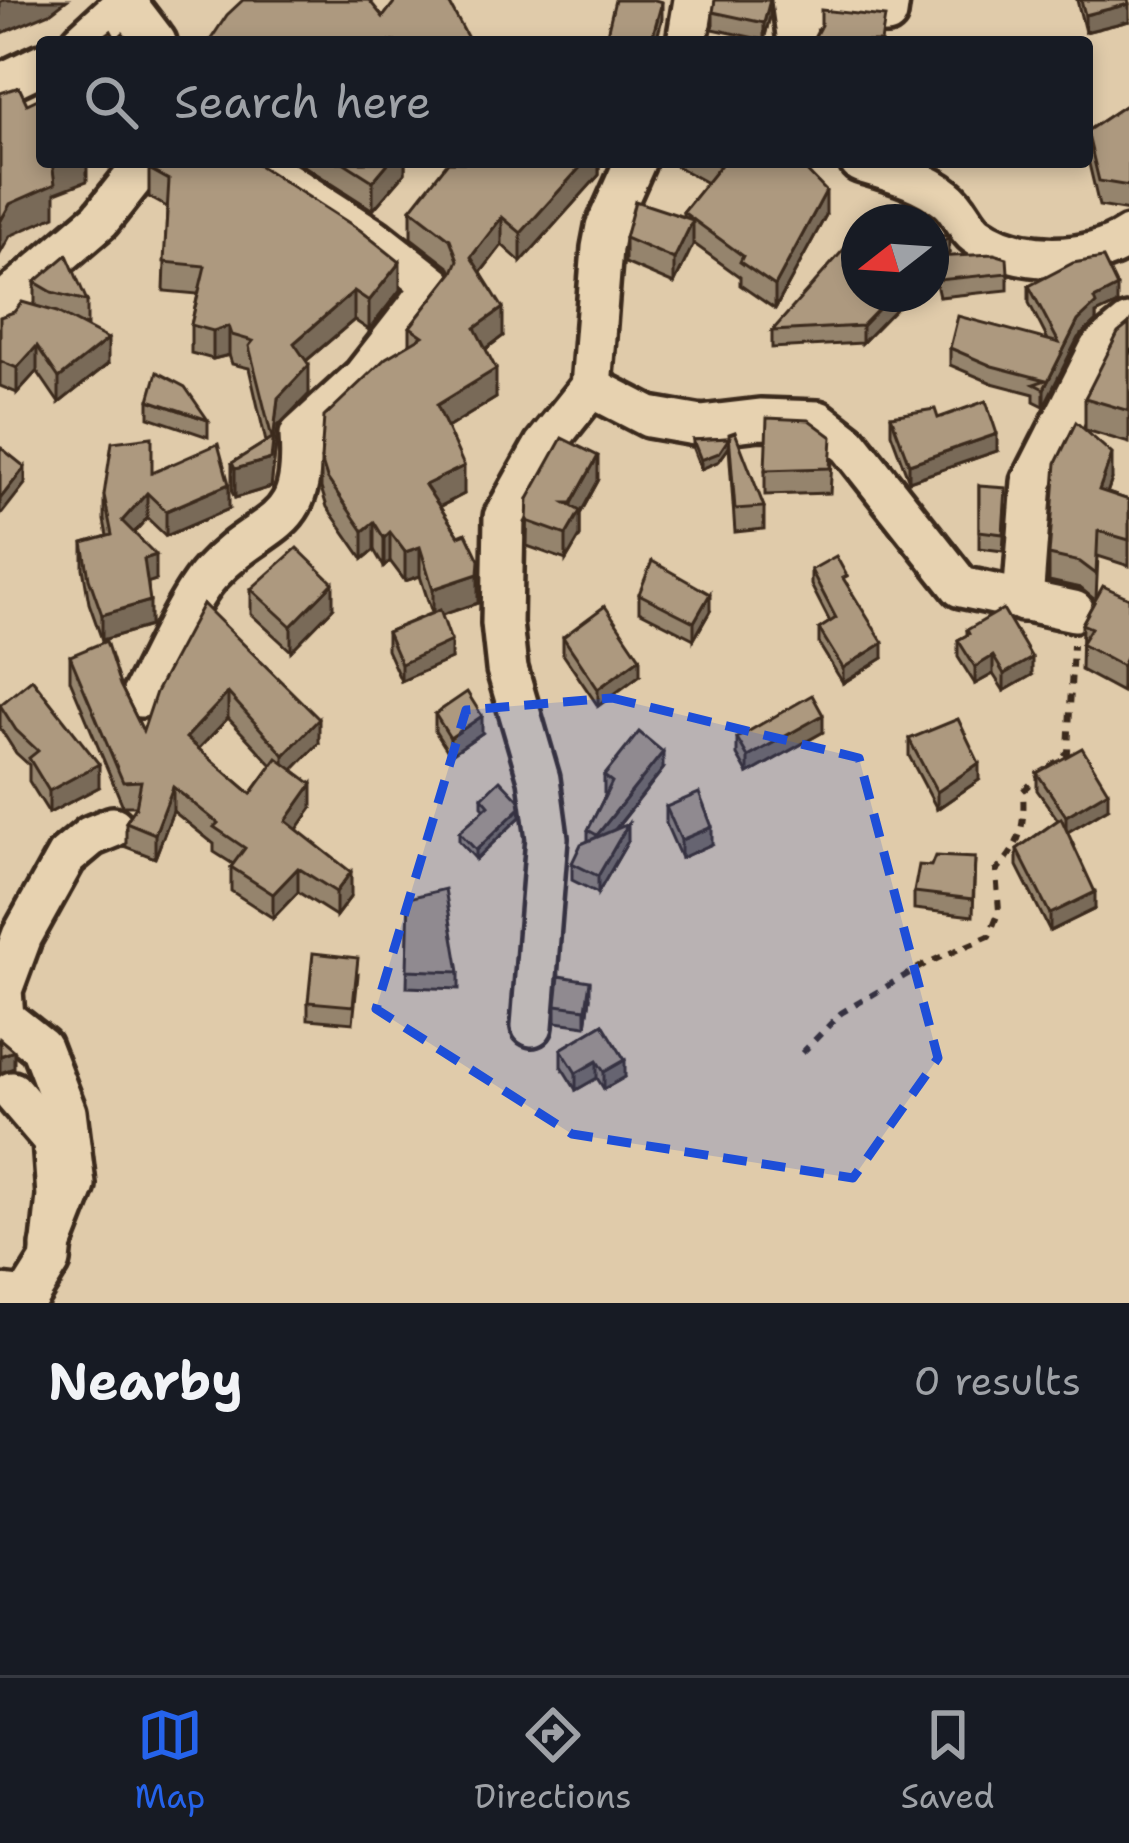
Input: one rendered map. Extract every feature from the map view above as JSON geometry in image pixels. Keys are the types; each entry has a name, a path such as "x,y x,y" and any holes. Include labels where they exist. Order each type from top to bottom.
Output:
{"street":[{"path":"689,36 694,0"},
{"path":"797,36 792,0 838,15 886,14 890,0"},
{"path":"89,36 128,2 152,36"},
{"path":"0,84 36,67"},
{"path":"0,318 10,297 100,220 141,168"},
{"path":"141,697 208,575 293,505 303,475 300,435 363,377 434,286 374,239 263,168"},
{"path":"532,1026 548,838 539,779 507,669 502,623 505,517 544,446 591,387 602,248 606,227 632,168"},
{"path":"880,168 907,176 949,200 975,235 1024,256 1087,253 1129,237"},
{"path":"1087,253 1112,260 1129,272"},
{"path":"1023,601 1032,482 1100,350 1129,325"},
{"path":"591,387 649,417 701,426 760,419 818,421 850,445 962,587 1074,611"},
{"path":"51,1246 75,1186 65,1112 41,1048 4,1018 2,990 22,936 66,857 91,836 113,827"},
{"path":"0,1295 27,1298 50,1261 57,1196 53,1140 12,1092"}],"path":[{"path":"802,1053 841,1013 926,964 989,936 999,911 996,871 1015,850 1025,826 1023,790 1068,752 1074,611"}],"highlighted area":[{"path":"612,698 859,758 938,1058 853,1178 572,1134 376,1009 466,710"}],"building":[{"path":"243,0 369,0 383,17 396,0 445,0 467,36 213,36"},
{"path":"615,0 662,2 653,36 606,36"},
{"path":"715,0 770,0 764,23 713,12"},
{"path":"1081,0 1128,0 1129,4 1085,15"},
{"path":"821,10 885,17 882,36 815,36"},
{"path":"19,87 27,104 36,100 36,168 53,168 55,184 10,204 0,222 0,93"},
{"path":"1129,103 1129,186 1099,181 1093,127"},
{"path":"263,168 360,230 400,262 369,301 354,291 294,343 309,365 278,398 271,459 235,469 232,463 272,438 249,346 253,341 232,335 229,326 213,331 191,325 205,266 164,262 169,180 149,169"},
{"path":"352,168 384,168 373,181"},
{"path":"443,168 580,168 521,233 502,217 471,257 503,308 475,328 496,369 437,405 464,466 425,485 459,536 466,533 479,560 478,574 433,589 420,547 405,552 390,532 384,538 374,522 363,531 327,478 321,459 324,417 386,358 423,336 410,327 458,260 450,239 411,209"},
{"path":"718,168 804,168 826,191 775,286 683,212"},
{"path":"635,201 693,220 674,259 625,238"},
{"path":"841,253 841,312 876,312 862,326 772,331"},
{"path":"994,254 1007,258 1008,273 949,279 949,256"},
{"path":"67,255 87,301 35,282"},
{"path":"1103,258 1117,287 1094,299 1096,304 1078,321 1044,389 1034,384 1046,380 992,366 950,348 958,316 1059,343 1029,286 1073,263"},
{"path":"22,302 57,312 108,339 59,378 37,346 17,368 0,361 0,317 14,312"},
{"path":"1129,324 1129,411 1085,398 1118,333"},
{"path":"157,372 185,387 208,420 149,400"},
{"path":"986,401 997,434 909,464 891,416 935,409 938,418"},
{"path":"767,418 809,420 832,437 830,468 765,470"},
{"path":"1076,422 1112,454 1099,490 1129,500 1129,540 1098,531 1096,574 1080,562 1049,555 1056,463"},
{"path":"735,432 764,507 735,509 729,434"},
{"path":"152,437 152,473 218,444 229,484 166,511 147,493 122,521 156,555 144,559 150,601 102,615 83,543 112,535 104,495 112,442"},
{"path":"562,438 598,456 572,503 566,503 580,511 566,535 527,521 528,499"},
{"path":"729,438 719,453 701,460 693,440"},
{"path":"0,447 25,467 0,499"},
{"path":"979,486 1006,488 1003,534 979,531"},
{"path":"297,548 333,583 291,626 251,589"},
{"path":"836,556 847,576 843,578 883,643 843,668 819,629 836,618 811,570"},
{"path":"652,561 710,594 694,622 639,594"},
{"path":"1103,586 1129,598 1129,652 1122,666 1081,644 1091,628 1082,624"},
{"path":"203,604 319,719 284,755 228,693 186,738 251,794 277,758 312,784 286,821 351,872 336,892 298,868 273,894 231,867 245,848 214,827 218,823 173,787 155,834 126,822 136,807 141,781 123,782 70,656 106,641 120,685 143,731 156,692"},
{"path":"605,606 640,658 598,689 563,637"},
{"path":"1003,609 1032,658 1004,674 993,656 975,667 958,640"},
{"path":"440,610 451,641 401,664 387,632"},
{"path":"32,679 99,764 49,791 29,758 38,751 0,705"},
{"path":"467,692 482,716 450,738 435,714"},
{"path":"812,695 823,715 748,757 737,738"},
{"path":"958,719 979,763 937,792 909,739"},
{"path":"639,732 663,752 597,835 588,830 612,782 604,776"},
{"path":"1082,748 1108,791 1066,816 1037,773"},
{"path":"500,780 519,800 520,808 476,850 459,832 489,805 482,797"},
{"path":"699,793 712,827 681,840 666,807"},
{"path":"1061,818 1095,892 1050,914 1017,849"},
{"path":"628,824 598,876 572,863 581,844"},
{"path":"935,856 975,858 973,899 914,892 919,865 931,866"},
{"path":"445,889 459,972 407,970 409,898"},
{"path":"313,953 358,958 353,1006 308,1002"},
{"path":"559,976 590,981 586,1009 556,1005"},
{"path":"603,1024 625,1060 604,1072 597,1061 576,1073 561,1049"},
{"path":"0,1039 14,1051 0,1056"}]}
